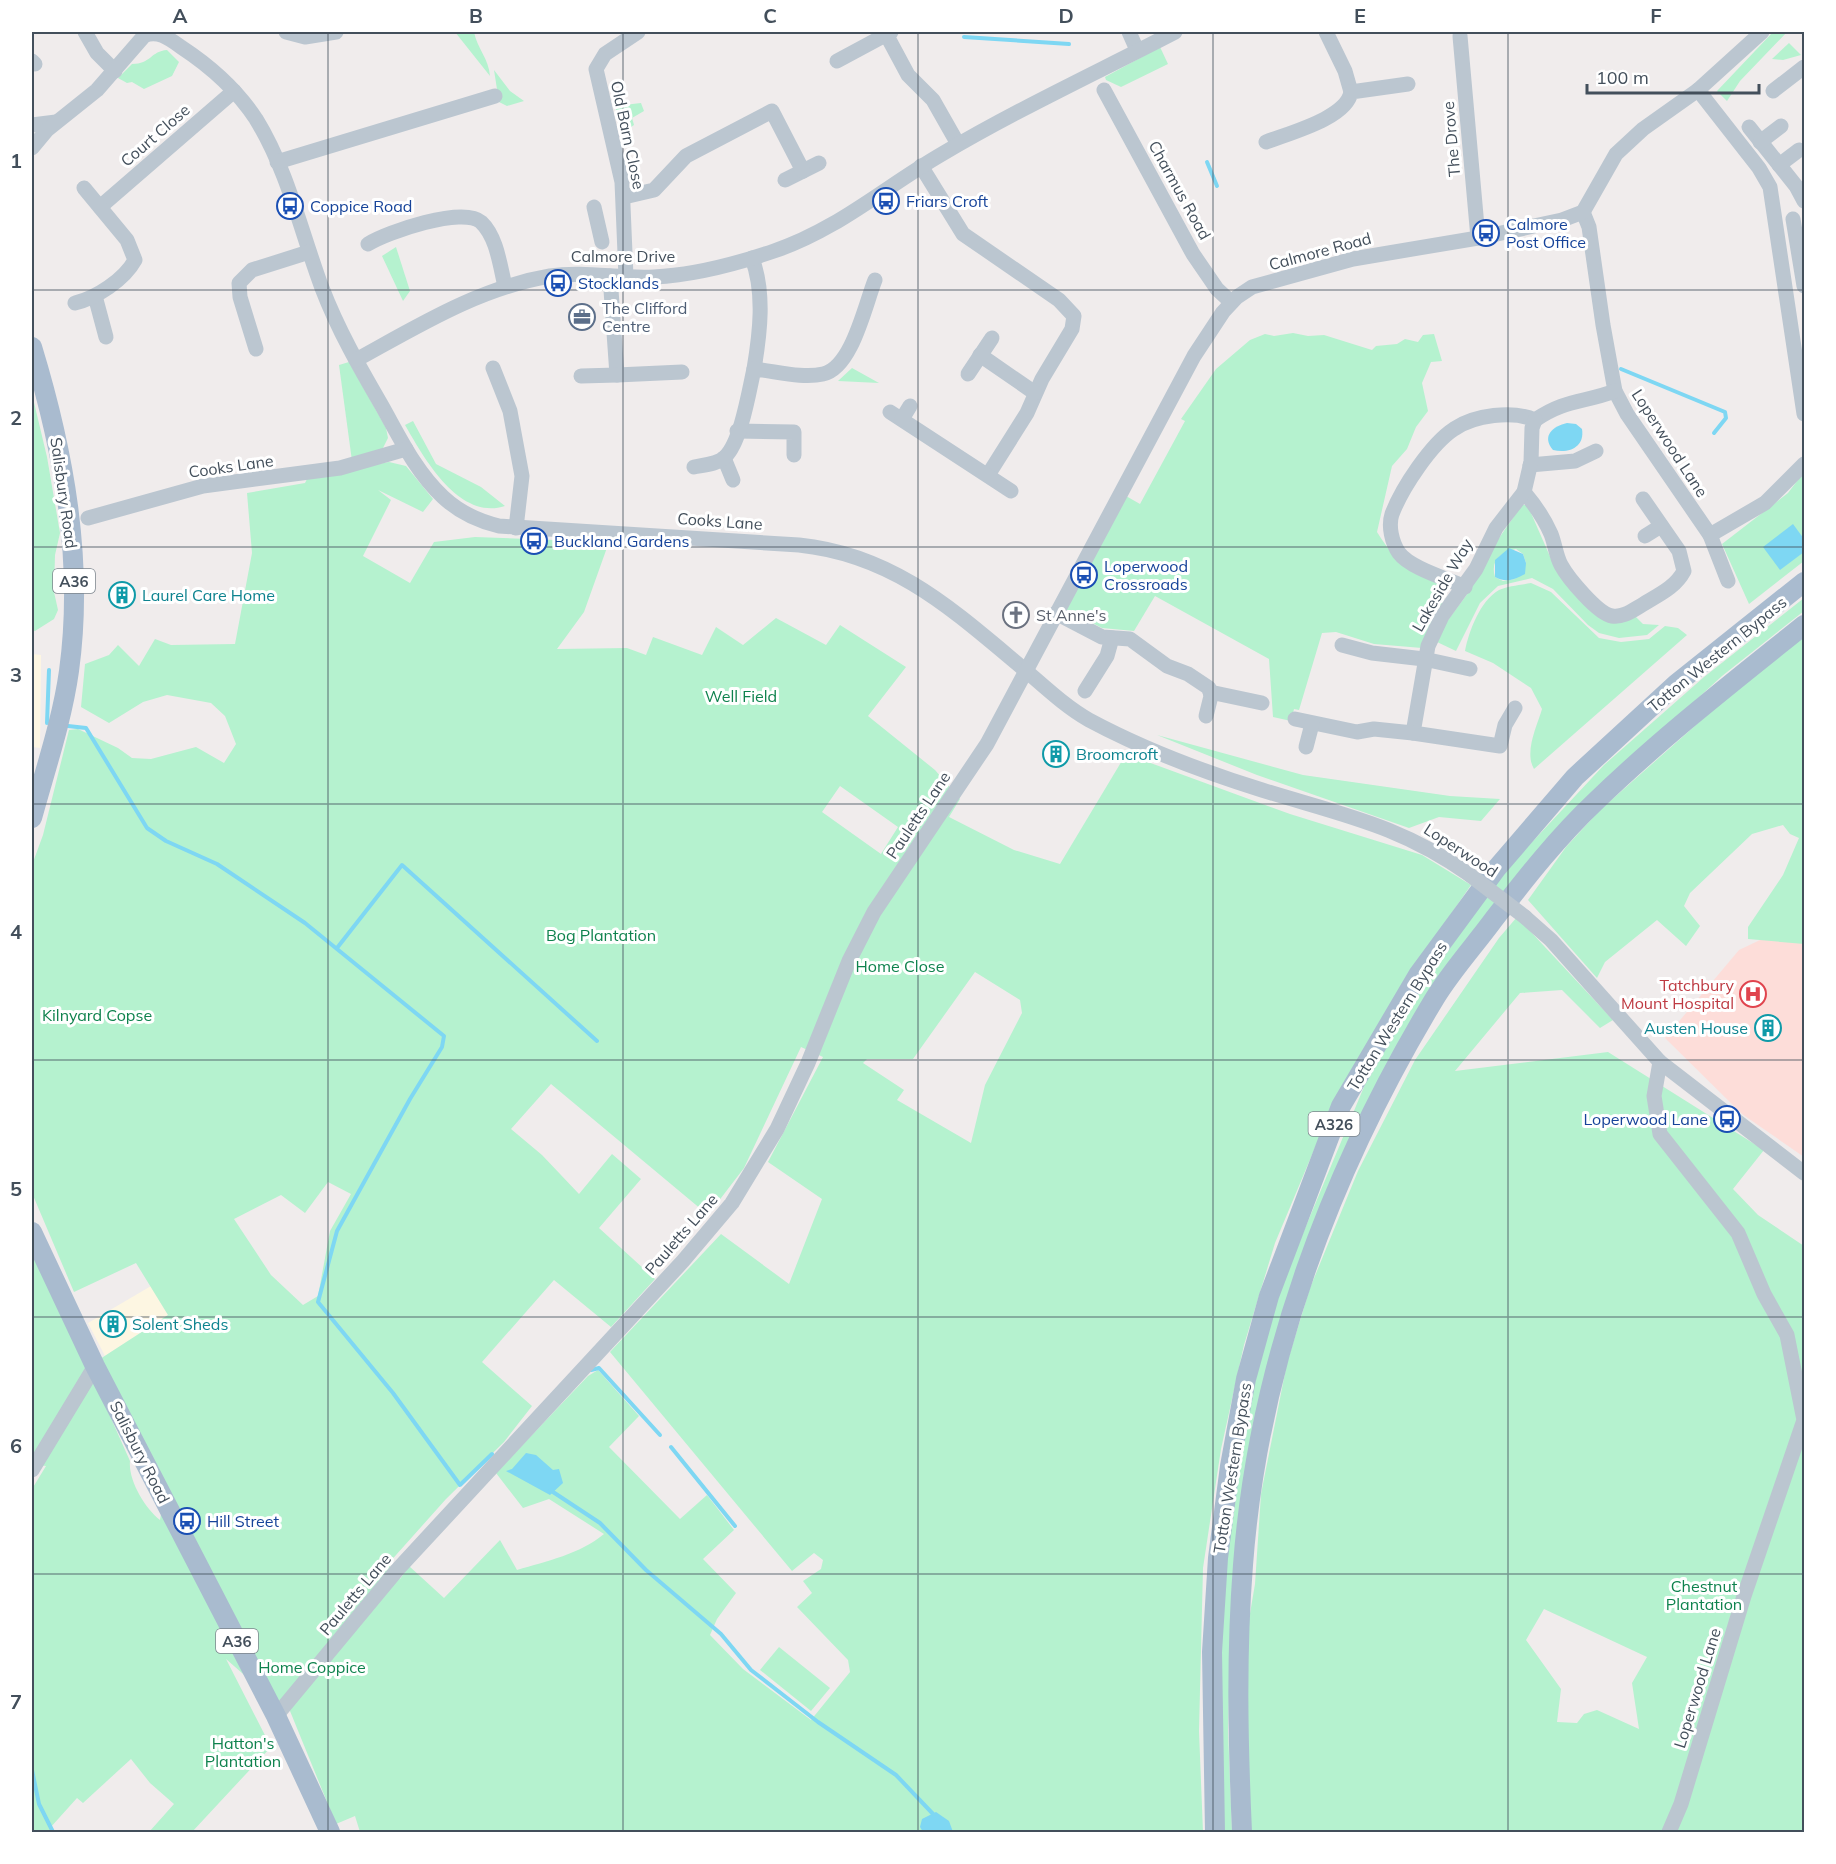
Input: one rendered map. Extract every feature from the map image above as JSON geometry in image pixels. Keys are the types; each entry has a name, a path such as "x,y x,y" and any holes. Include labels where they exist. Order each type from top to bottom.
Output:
{"main road":[{"name":"Salisbury Road","path":"32,347 60,454 70,520 74,594 72,645 62,706 32,818"},
{"name":"Totton Western Bypass","path":"1215,1833 1212,1652 1218,1558 1230,1466 1246,1379 1269,1296 1341,1106 1419,975 1496,869 1575,777 1676,684 1804,582"},
{"name":"Totton Western Bypass","path":"1242,1833 1238,1658 1243,1563 1255,1471 1271,1390 1294,1305 1327,1209 1365,1124 1437,995 1526,879 1593,803 1694,713 1804,625"},
{"name":"Salisbury Road","path":"32,1232 95,1365 276,1716 330,1833"}],"street":[{"path":"85,32 97,53 115,71"},
{"path":"32,148 39,137 83,104 115,71 139,41 153,32 185,49 234,91 256,119 294,203 309,252 332,313 356,360"},
{"path":"286,32 305,38 336,32"},
{"path":"1129,32 1137,50"},
{"name":"Calmore Drive","path":"356,360 464,303 505,286 572,274 618,277 679,275 752,258 787,247 828,228 958,144 1175,32"},
{"path":"1266,142 1331,115 1348,101 1351,92 1341,60 1326,32"},
{"path":"1583,212 1616,154 1643,129 1698,90 1762,32"},
{"name":"Old Barn Close","path":"617,375 618,277 624,230 624,197 596,69 605,54 631,33"},
{"path":"837,61 889,33 908,75 933,99 958,144"},
{"name":"The Drove","path":"1460,36 1478,238"},
{"path":"1773,91 1804,67"},
{"path":"1351,92 1408,84"},
{"name":"Charmus Road","path":"1104,90 1194,254 1217,289 1231,302"},
{"path":"1698,90 1759,168 1770,187 1804,414"},
{"name":"Court Close","path":"100,207 234,91"},
{"path":"277,162 487,104"},
{"path":"624,197 654,190 686,156 772,111 803,171"},
{"path":"32,125 59,121"},
{"path":"1760,142 1781,126"},
{"path":"1749,127 1804,201"},
{"path":"1779,165 1799,150"},
{"path":"785,180 819,163"},
{"path":"921,166 963,234 1081,314 1035,393 1028,413 988,475"},
{"path":"75,303 95,296 130,267 135,260 127,240 84,188"},
{"path":"594,207 601,237 624,230"},
{"name":"Calmore Road","path":"1026,671 1194,356 1214,323 1231,302 1252,287 1341,262 1478,238 1562,220 1583,212"},
{"name":"Loperwood Lane","path":"1583,212 1589,227 1602,325 1616,391 1627,414 1710,536 1728,581"},
{"path":"368,244 396,231 458,216 471,217 482,223 490,234 505,286"},
{"path":"1796,219 1804,284"},
{"path":"256,349 240,297 239,282 252,270 309,252"},
{"path":"694,467 724,458 737,431 754,369 759,280 752,258"},
{"path":"754,369 811,375 822,374 839,366 848,351 875,280"},
{"path":"95,296 106,337"},
{"path":"968,374 992,338"},
{"path":"980,355 1035,393"},
{"name":"Cooks Lane","path":"356,360 406,449 435,488 455,506 482,522 516,528 734,540 834,550 875,563 922,588 1026,671"},
{"path":"492,368 510,411 522,476 516,528"},
{"path":"581,376 682,372"},
{"path":"1465,587 1410,562 1400,554 1393,541 1392,515 1430,453 1455,428 1479,418 1520,416 1535,420 1557,406 1577,400 1594,399 1616,391"},
{"path":"901,412 1011,491"},
{"name":"Lakeside Way","path":"1413,733 1424,659 1442,616 1465,587 1496,528 1524,492 1530,465 1532,428 1535,420"},
{"path":"737,431 794,432 794,454"},
{"name":"Cooks Lane","path":"95,520 202,486 340,468 406,449"},
{"path":"1530,465 1575,461 1596,451"},
{"path":"724,458 734,480"},
{"path":"1710,536 1765,503 1804,464"},
{"path":"1524,492 1538,509 1551,536 1559,563 1569,578 1601,611 1611,616 1623,616 1678,582 1684,571 1679,551 1643,499"},
{"path":"1645,536 1661,526"},
{"path":"1056,613 1102,637 1130,639 1167,666 1188,674 1209,688 1206,716"},
{"path":"1085,691 1107,656 1112,638"},
{"path":"1342,645 1372,653 1424,659 1470,669"},
{"name":"Loperwood","path":"1026,671 1077,712 1129,739 1235,781 1395,831 1441,854 1470,874 1551,940 1660,1062 1804,1173"},
{"name":"Pauletts Lane","path":"276,1716 399,1569 565,1386 684,1261 732,1203 777,1129 808,1063 849,961 874,912 983,750 1026,671"},
{"path":"1210,692 1262,703"},
{"path":"1295,719 1357,732 1374,729 1500,746 1505,725 1515,708"},
{"path":"1306,747 1312,723"},
{"name":"Loperwood Lane","path":"1660,1062 1654,1096 1660,1134 1738,1233 1764,1293 1787,1335 1804,1420 1744,1596 1681,1804 1669,1833"},
{"path":"32,1470 95,1365"}],"shaded area":[{"path":"32,654 41,655 40,748 32,747"},
{"name":"Tatchbury Mount Hospital","path":"1804,919 1804,1157 1742,1114 1665,1038 1739,950"},
{"path":"151,1286 168,1315 105,1356 88,1323"}],"green space":[{"path":"455,32 474,32 488,64 490,76"},
{"path":"1773,32 1787,32 1740,81 1727,101 1717,91"},
{"path":"1789,43 1801,55 1783,60 1772,59"},
{"path":"1160,47 1168,64 1121,87 1106,80 1105,77"},
{"path":"167,50 179,62 172,76 144,89 118,78 132,64 143,62"},
{"path":"494,70 510,91 524,101 507,106 499,102"},
{"path":"641,103 644,111 632,118 634,125 622,133 615,106"},
{"path":"396,247 410,291 403,301 382,256"},
{"path":"1293,333 1308,336 1324,335 1372,350 1376,346 1397,344 1405,339 1418,342 1423,335 1434,334 1442,361 1431,362 1422,383 1428,411 1416,427 1407,449 1392,466 1377,532 1392,553 1406,567 1447,588 1440,610 1422,648 1374,644 1336,632 1322,633 1299,710 1294,709 1291,721 1273,717 1269,659 1155,596 1134,631 1102,628 1065,609 1126,496 1140,504 1185,421 1181,419 1216,369 1250,340 1265,334 1274,336"},
{"path":"349,362 386,428 388,438 381,452 352,461 339,365"},
{"path":"852,368 879,383 838,381"},
{"path":"32,394 47,457 60,533 55,555 54,592 58,610 54,619 35,631 32,630"},
{"path":"413,421 436,464 481,487 505,506 488,508 473,504 458,496 445,484 422,454 405,425"},
{"path":"389,462 406,466 433,499 423,512 378,490 391,500 363,556 410,583 434,542 475,537 609,542 584,612 557,649 627,648 646,655 653,637 702,655 716,627 743,645 776,618 826,645 840,625 906,667 868,716 935,770 960,799 949,817 1014,850 1060,864 1126,754 1290,814 1422,855 1471,885 1402,985 1327,1119 1275,1243 1244,1345 1221,1449 1203,1568 1199,1731 1203,1832 360,1832 355,1816 336,1824 290,1711 273,1700 226,1659 271,1747 192,1832 149,1832 174,1804 150,1783 131,1759 83,1803 77,1798 50,1828 51,1832 32,1832 32,1489 46,1466 32,1464 32,1241 130,1461 135,1485 143,1501 160,1520 165,1490 100,1359 168,1315 136,1263 74,1292 32,1193 32,865 43,835 69,730 78,729 118,748 132,758 151,759 196,747 224,763 236,744 225,716 211,703 167,695 143,702 109,723 81,707 85,664 109,655 118,645 139,666 155,639 171,645 235,644 252,553 247,493 305,483 308,477","holes":["840,786 898,827 881,854 822,812","975,972 1020,1000 1022,1013 985,1085 971,1143 897,1100 904,1090 863,1063 867,1059 913,1059","801,1047 823,1057 768,1162 822,1199 789,1284 721,1234 610,1352 792,1571 814,1553 823,1560 821,1569 803,1581 812,1593 797,1607 848,1660 850,1672 811,1720 743,1669 710,1635 717,1619 736,1593 703,1559 734,1530 707,1495 680,1519 609,1447 639,1416 598,1370 588,1376 496,1473 523,1508 549,1499 604,1534 574,1552 517,1570 500,1540 444,1598 409,1566 400,1579 388,1564 446,1499 504,1442 532,1406 482,1362 554,1280 611,1327 655,1279 599,1228 641,1179 612,1154 579,1194 542,1155 511,1129 551,1084 708,1215 744,1168","328,1182 351,1194 330,1231 318,1296 303,1305 271,1275 234,1219 281,1195 305,1213"]},
{"path":"1804,472 1804,561 1749,604 1722,544 1788,493"},
{"path":"1522,505 1527,505 1555,568 1603,619 1634,615 1643,624 1659,625 1647,635 1619,638 1599,633 1588,625 1553,589 1532,578 1498,586 1480,603 1456,651 1437,642 1445,624 1468,593 1492,548","holes":["1516,549 1523,554 1526,563 1515,579 1503,581 1495,577 1495,561 1501,555"]},
{"path":"1531,583 1551,592 1599,638 1621,642 1649,639 1665,626 1678,628 1687,635 1534,769 1530,755 1531,747 1542,709 1531,688 1493,663 1465,651 1476,617 1486,601 1499,590"},
{"path":"1804,598 1804,611 1722,676 1587,800 1392,1057 1249,1457 1232,1586 1228,1730 1232,1832 1221,1832 1219,1627 1230,1519 1250,1400 1281,1286 1371,1070 1417,996 1485,897 1520,855 1604,765 1704,677"},
{"path":"1804,636 1804,944 1748,939 1748,927 1783,875 1799,838 1790,834 1783,825 1752,834 1690,893 1684,906 1700,926 1686,946 1657,920 1605,962 1597,978 1528,900 1566,847 1599,811 1732,693"},
{"path":"1157,735 1303,775 1450,796 1500,799 1481,821 1439,817 1409,828 1257,775"},
{"name":"Chestnut Plantation","path":"1517,917 1613,1020 1600,1028 1562,990 1520,993 1455,1071 1608,1052 1764,1150 1733,1189 1758,1215 1804,1246 1804,1832 1249,1832 1246,1637 1255,1584 1261,1494 1287,1363 1310,1288 1358,1171 1415,1060 1499,938","holes":["1544,1609 1647,1657 1632,1683 1639,1729 1597,1710 1584,1714 1577,1723 1557,1722 1561,1689 1526,1640"]},
{"path":"779,1647 830,1688 811,1711 760,1670"}],"water":[{"path":"1567,423 1576,424 1582,429 1581,440 1575,448 1570,450 1553,450 1548,440 1550,432"},
{"path":"1793,524 1804,539 1804,552 1780,570 1763,547"},
{"path":"1509,548 1523,554 1526,563 1525,574 1514,579 1503,580 1495,577 1495,560"},
{"path":"526,1453 536,1455 553,1470 559,1469 563,1483 550,1495 506,1471 512,1469"},
{"path":"936,1812 949,1821 953,1832 923,1832 920,1827 922,1819"}],"waterway":[{"path":"964,37 1069,44"},
{"path":"1207,162 1217,186"},
{"path":"1621,369 1725,412 1726,418 1714,433"},
{"path":"47,723 49,670"},
{"path":"68,726 86,728 147,828 166,841 217,864 305,923 444,1036 442,1047 410,1099 337,1231 318,1302 393,1393 460,1485 492,1454"},
{"path":"337,948 402,865 597,1041"},
{"path":"591,1370 599,1368 660,1435"},
{"path":"671,1447 735,1526"},
{"path":"550,1490 600,1523 646,1570 721,1634 751,1670 818,1722 896,1775 934,1815"},
{"path":"32,1770 39,1804 53,1832"}],"place":[{"name":"Friars Croft","path":"886,201"},
{"name":"Coppice Road","path":"290,206"},
{"name":"Calmore Post Office","path":"1486,233"},
{"name":"Stocklands","path":"558,283"},
{"name":"The Clifford Centre","path":"582,317"},
{"name":"Buckland Gardens","path":"534,541"},
{"name":"Loperwood Crossroads","path":"1084,575"},
{"name":"Laurel Care Home","path":"122,595"},
{"name":"St Anne's","path":"1016,615"},
{"name":"Broomcroft","path":"1056,754"},
{"name":"Tatchbury Mount Hospital","path":"1753,994"},
{"name":"Austen House","path":"1768,1028"},
{"name":"Loperwood Lane","path":"1727,1119"},
{"name":"Solent Sheds","path":"113,1324"},
{"name":"Hill Street","path":"187,1521"}],"park label":[{"name":"Well Field","path":"741,696"},
{"name":"Bog Plantation","path":"601,935"},
{"name":"Home Close","path":"900,966"},
{"name":"Kilnyard Copse","path":"97,1015"},
{"name":"Home Coppice","path":"312,1667"},
{"name":"Hatton's Plantation","path":"243,1752"}]}
